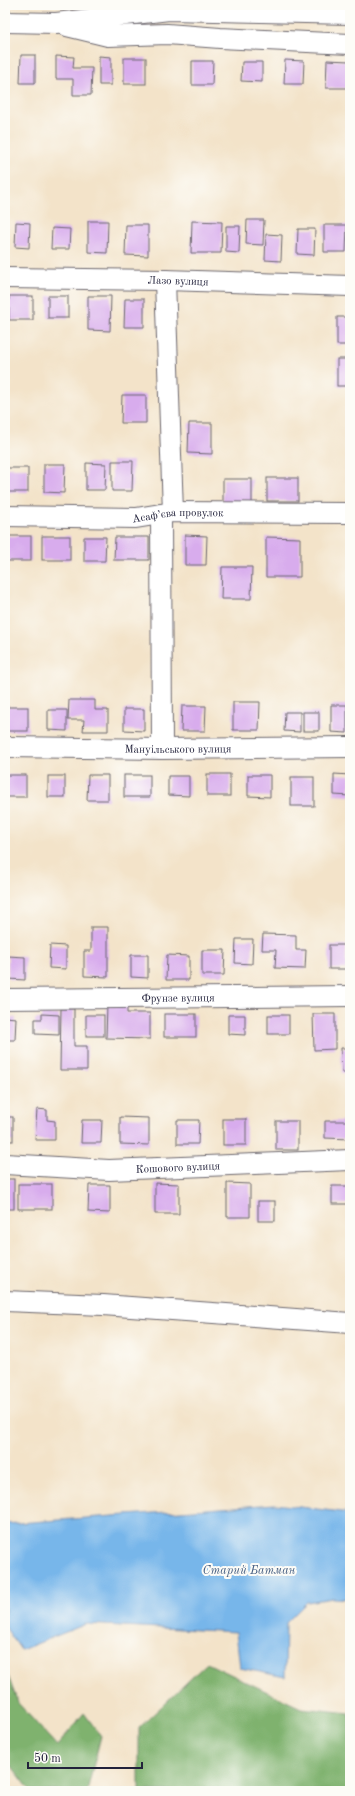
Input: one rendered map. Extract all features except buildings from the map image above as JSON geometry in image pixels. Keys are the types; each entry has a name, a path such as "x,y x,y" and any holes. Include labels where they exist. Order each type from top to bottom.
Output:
{"street":[{"path":"167,34 169,7"},
{"path":"5,22 56,23 169,7 350,14"},
{"path":"56,23 108,36 167,34 350,44"},
{"name":"Лазо вулиця","path":"5,278 166,280 350,286"},
{"path":"162,749 167,513 166,280"},
{"name":"Асаф’єва провулок","path":"5,516 136,518 167,513 350,513"},
{"name":"Мануільського вулиця","path":"5,747 162,749 350,747"},
{"name":"Фрунзе вулиця","path":"5,999 350,996"},
{"name":"Кошового вулиця","path":"5,1164 109,1170 350,1160"},
{"path":"5,1301 111,1306 350,1323"}],"green space":[{"path":"207,1663 301,1708 350,1713 350,1791 139,1791 139,1728"},
{"path":"5,1668 18,1703 57,1746 84,1713 101,1736 87,1791 31,1791 10,1764 5,1755"}],"water":[{"name":"Старий Батман","path":"275,1504 350,1513 350,1599 333,1598 307,1602 286,1623 285,1677 240,1668 236,1632 86,1624 21,1650 5,1627 5,1524"}]}
